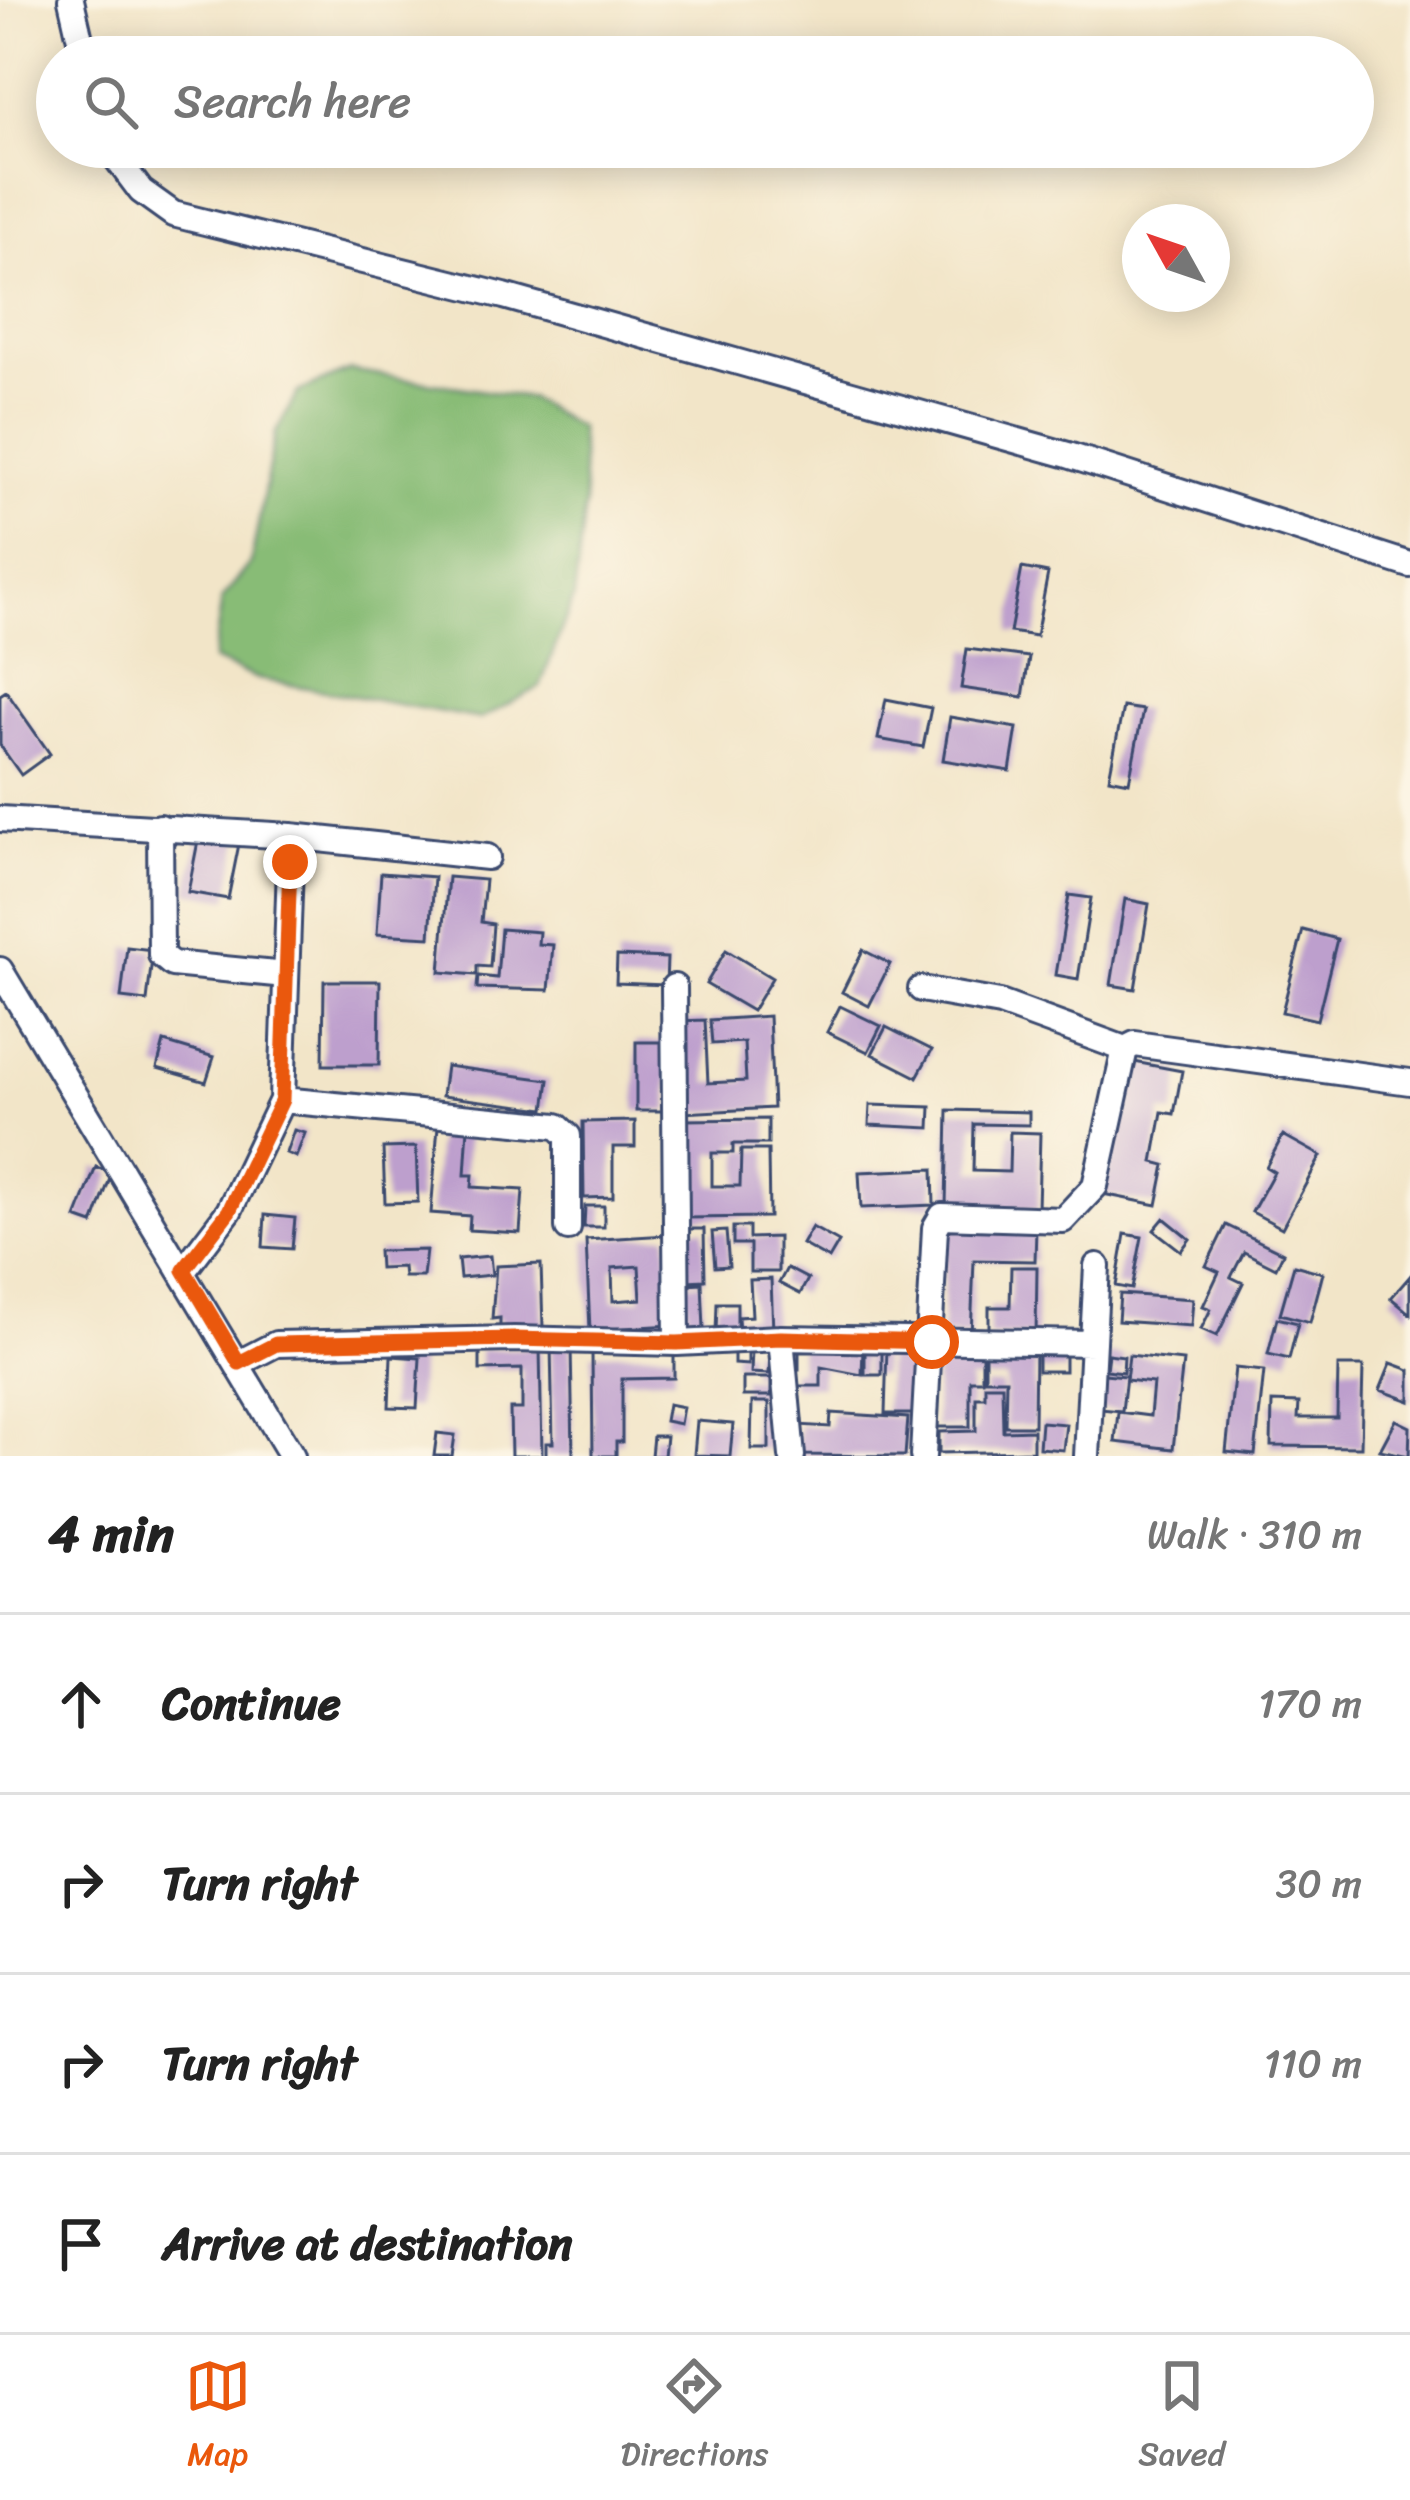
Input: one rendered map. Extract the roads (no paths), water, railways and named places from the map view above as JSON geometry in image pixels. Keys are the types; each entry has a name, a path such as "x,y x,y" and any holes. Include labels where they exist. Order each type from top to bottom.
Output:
{"street":[{"path":"71,0 79,36"},
{"path":"124,168 141,191 173,214 504,296 1068,455 1410,565"},
{"path":"0,819 291,836 487,857"},
{"path":"160,826 161,955 172,964 286,975"},
{"path":"184,1270 229,1211 282,1100 291,836"},
{"path":"0,970 292,1456"},
{"path":"674,988 677,1343"},
{"path":"921,989 1000,1003 1125,1048 1135,1044 1410,1082"},
{"path":"923,1456 933,1245 942,1216 1063,1220 1095,1186 1125,1048"},
{"path":"282,1100 557,1126 568,1136 568,1228"},
{"path":"1088,1456 1097,1266"},
{"path":"239,1363 276,1344 514,1339 677,1343 781,1338 1093,1343"},
{"path":"781,1338 792,1456"}]}
